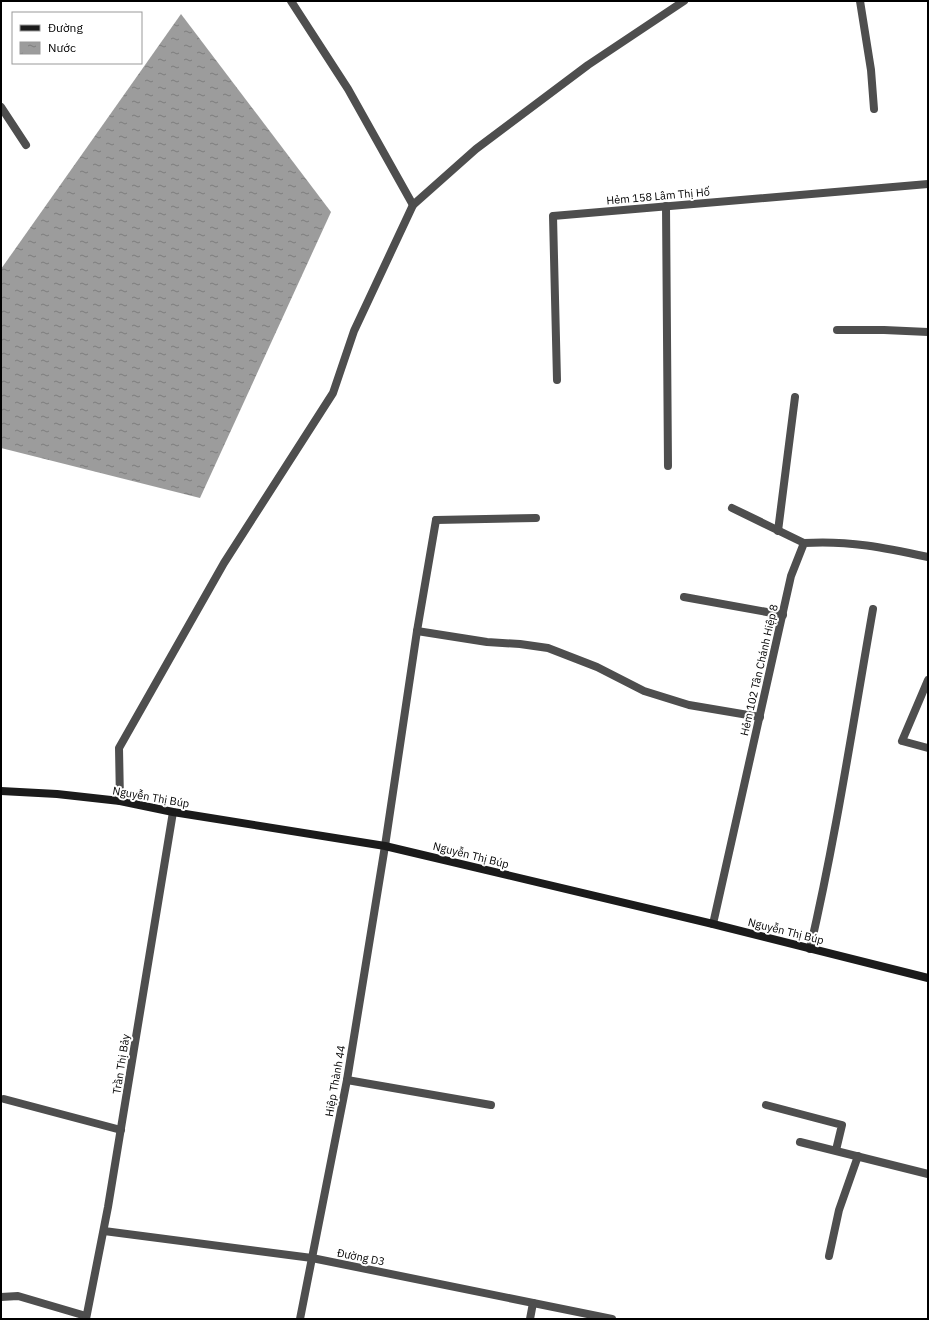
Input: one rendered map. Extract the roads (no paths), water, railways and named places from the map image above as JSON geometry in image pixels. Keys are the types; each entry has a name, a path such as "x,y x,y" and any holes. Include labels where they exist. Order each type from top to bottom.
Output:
{"street":[{"path":"291,1 348,89 413,205"},
{"path":"120,801 119,748 224,563 333,393 354,331 413,205 476,149 588,65 684,1"},
{"path":"860,1 871,70 874,109"},
{"path":"1,107 26,145"},
{"name":"Hẻm 158 Lâm Thị Hố","path":"557,380 553,216 928,184"},
{"path":"666,206 668,466"},
{"path":"837,330 928,332"},
{"path":"778,531 795,397"},
{"path":"732,508 804,543 828,542 878,546 928,557"},
{"name":"Hiệp Thành 44","path":"300,1319 347,1080 385,846 416,631 436,520 536,518"},
{"name":"Hẻm 102 Tân Chánh Hiệp 8","path":"713,924 791,576 804,543"},
{"path":"684,597 783,615"},
{"path":"810,949 820,906 835,826 873,610"},
{"path":"416,631 487,642 520,644 548,648 597,667 644,690 690,704 760,717"},
{"path":"928,680 902,741 928,748"},
{"name":"Nguyễn Thị Búp","path":"1,791 57,794 120,801 173,812 385,846 713,924 928,978"},
{"name":"Trần Thị Bảy","path":"86,1318 104,1231 173,812"},
{"path":"347,1080 491,1105"},
{"path":"4,1099 121,1130"},
{"path":"766,1104 842,1125 836,1150"},
{"path":"800,1142 928,1174"},
{"path":"829,1256 839,1210 858,1156"},
{"name":"Đường D3","path":"104,1231 312,1258 612,1319"},
{"path":"1,1297 18,1296 86,1318"},
{"path":"530,1319 533,1303"}],"water":[{"path":"181,14 331,212 200,498 1,448 1,269"}]}
